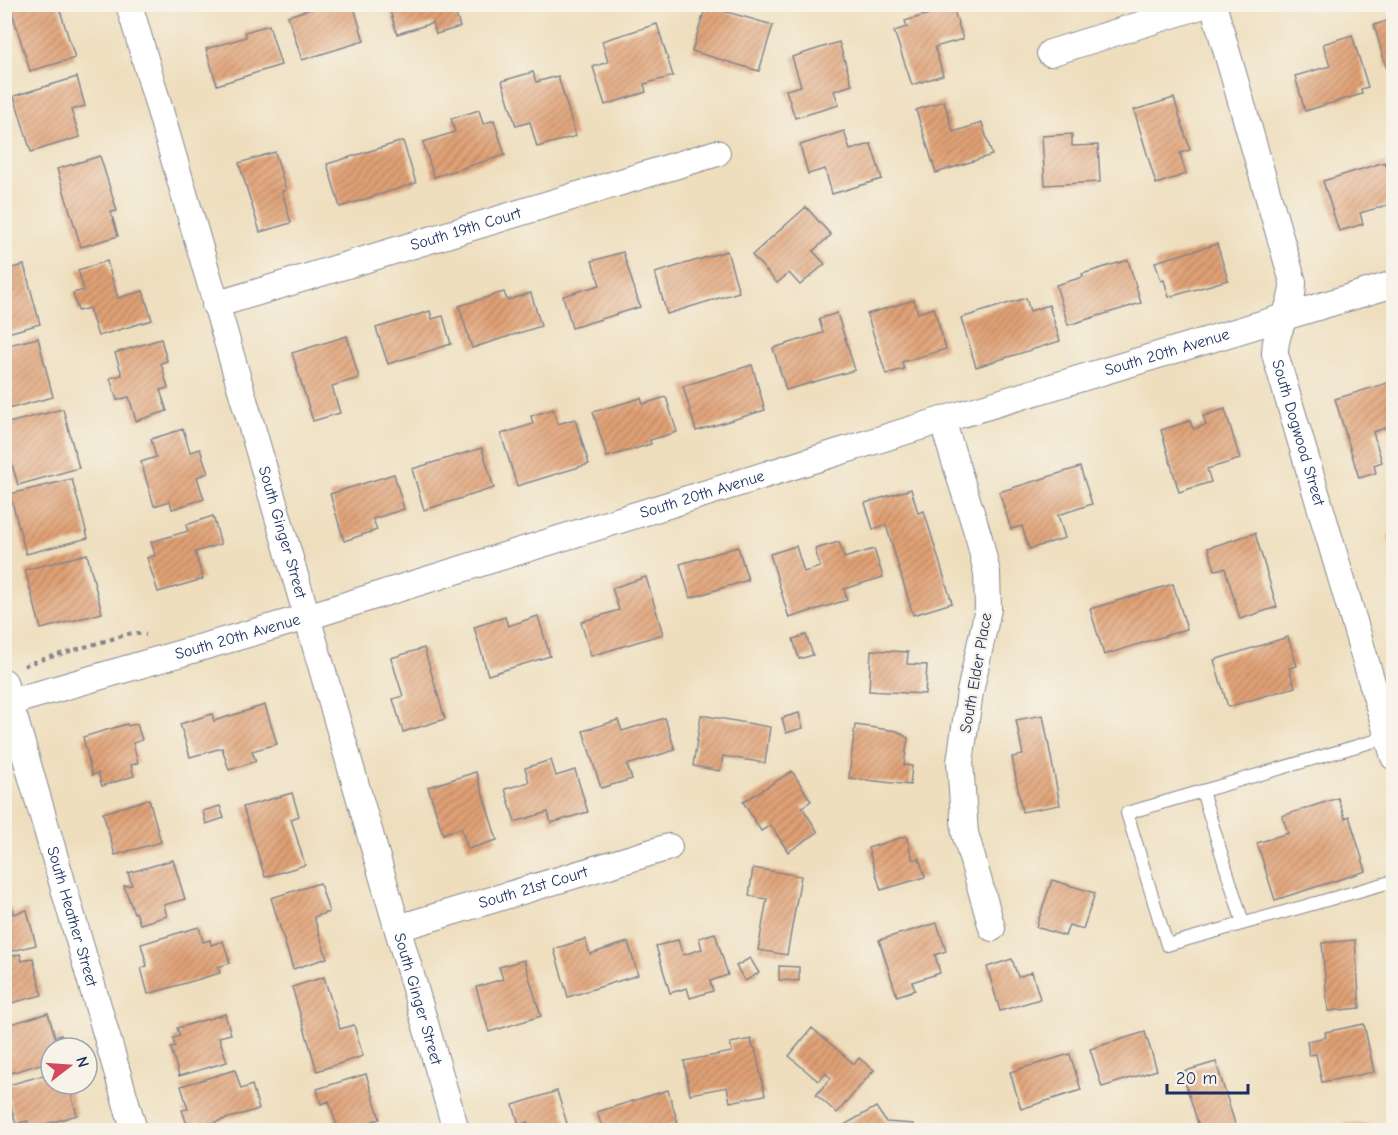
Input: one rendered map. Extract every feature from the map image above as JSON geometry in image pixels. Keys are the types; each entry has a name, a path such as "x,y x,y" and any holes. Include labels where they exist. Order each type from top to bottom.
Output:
{"street":[{"name":"South Ginger Street","path":"129,4 456,1131"},
{"path":"1050,53 1207,4"},
{"name":"South Dogwood Street","path":"1214,4 1293,282 1293,291 1275,343 1275,354 1391,747"},
{"name":"South 19th Court","path":"215,305 717,153"},
{"name":"South 20th Avenue","path":"6,696 308,617 942,420 1394,284"},
{"name":"South Elder Place","path":"942,420 979,538 987,573 988,609 970,692 960,762 965,832 992,928"},
{"name":"South Heather Street","path":"6,696 134,1131"},
{"name":"South 21st Court","path":"398,928 669,847"}],"lane":[{"path":"1391,747 1202,791 1128,813 1167,945 1394,881"},
{"path":"1202,791 1243,923"}],"building":[{"path":"24,4 58,4 75,58 30,71 11,9"},
{"path":"326,4 353,4 364,41 302,60 288,16"},
{"path":"388,4 453,4 460,27 436,34 433,23 397,34"},
{"path":"706,6 773,25 759,71 692,51"},
{"path":"953,7 963,39 935,47 943,75 912,85 894,31 907,27 905,21"},
{"path":"1394,19 1394,65 1386,67 1374,25"},
{"path":"657,24 673,76 644,84 646,92 605,105 593,67 608,62 602,41"},
{"path":"269,25 281,65 217,85 206,49 246,37 245,32"},
{"path":"1352,35 1368,87 1361,89 1362,94 1305,111 1295,76 1330,66 1323,44"},
{"path":"839,42 852,85 834,91 839,105 795,118 786,90 801,86 792,57"},
{"path":"533,72 536,82 558,76 576,136 537,147 530,122 516,126 502,81"},
{"path":"77,77 85,106 71,110 80,137 31,152 14,96"},
{"path":"1174,98 1190,150 1180,153 1186,174 1156,184 1134,110"},
{"path":"944,101 953,132 982,123 992,155 936,173 916,110"},
{"path":"479,110 483,124 494,120 505,155 434,177 423,142 455,132 451,119"},
{"path":"844,131 850,150 871,144 882,179 832,194 825,169 808,174 800,145"},
{"path":"1072,134 1072,146 1098,145 1100,182 1045,185 1042,136"},
{"path":"403,141 416,183 340,207 327,164"},
{"path":"275,152 286,190 282,191 291,223 260,232 239,163"},
{"path":"100,156 117,211 111,212 118,236 81,247 57,169"},
{"path":"1385,162 1394,190 1394,203 1360,213 1363,224 1339,231 1323,181"},
{"path":"806,207 831,235 813,251 825,264 800,285 789,273 777,283 752,255"},
{"path":"4,234 11,254 4,255"},
{"path":"1217,244 1228,280 1169,297 1155,262"},
{"path":"727,251 739,292 667,314 655,273"},
{"path":"623,252 640,307 572,328 563,296 600,285 592,261"},
{"path":"1128,260 1141,303 1068,325 1056,285 1083,277 1082,274"},
{"path":"107,261 118,298 143,291 152,320 98,336 89,308 78,311 73,293 84,290 78,270"},
{"path":"24,265 40,324 4,334 4,270"},
{"path":"504,292 507,300 531,293 541,326 472,348 459,306"},
{"path":"1026,298 1030,311 1049,305 1060,341 976,367 961,318"},
{"path":"914,300 918,313 934,308 946,349 902,362 904,369 886,374 867,314"},
{"path":"430,311 432,319 443,316 451,344 388,364 376,328"},
{"path":"837,313 855,370 786,390 773,348 823,333 819,319"},
{"path":"347,336 359,378 332,386 340,413 313,421 292,353"},
{"path":"38,338 53,397 4,410 4,346"},
{"path":"161,339 167,361 161,363 168,388 160,390 167,411 136,421 129,397 117,400 110,378 122,375 115,353"},
{"path":"752,365 765,410 696,431 683,386"},
{"path":"1394,381 1394,425 1373,432 1382,462 1374,465 1376,473 1359,478 1335,399"},
{"path":"666,397 677,432 650,440 651,444 607,457 593,412 641,398 643,404"},
{"path":"63,409 79,468 18,485 4,437 4,424"},
{"path":"553,409 558,424 575,419 589,464 517,486 501,434 533,424 531,416"},
{"path":"1225,409 1240,459 1207,469 1211,482 1179,492 1161,430 1190,421 1193,429 1206,425 1203,416"},
{"path":"183,429 190,452 200,449 208,473 197,477 204,499 172,509 170,501 154,506 141,462 156,457 151,439"},
{"path":"482,448 494,488 424,510 412,469"},
{"path":"1080,467 1092,504 1058,515 1065,538 1029,549 1022,526 1011,529 999,492"},
{"path":"394,474 404,509 373,519 377,530 344,541 330,494"},
{"path":"72,479 88,538 26,554 10,494"},
{"path":"911,489 918,513 924,511 952,603 913,615 886,525 873,529 865,503"},
{"path":"213,516 221,544 195,552 203,579 158,592 147,558 155,555 151,542 188,531 186,525"},
{"path":"1255,533 1277,607 1240,619 1225,568 1215,570 1208,548"},
{"path":"1394,534 1394,553 1393,553 1388,536"},
{"path":"839,542 844,558 874,549 883,577 844,589 847,600 789,618 770,554 796,546 804,572 820,567 815,549"},
{"path":"738,547 748,580 690,598 680,564"},
{"path":"87,554 102,613 41,629 25,570"},
{"path":"646,577 663,634 591,656 581,622 619,610 612,588"},
{"path":"1173,584 1187,629 1104,655 1090,609"},
{"path":"538,616 550,656 488,675 474,627 505,617 508,626"},
{"path":"806,635 813,655 799,659 793,639"},
{"path":"1288,637 1297,666 1289,668 1295,687 1228,707 1214,660"},
{"path":"424,648 445,719 403,732 393,699 403,696 391,658"},
{"path":"871,650 908,652 907,664 927,665 925,694 869,691"},
{"path":"265,705 277,744 252,751 256,761 229,770 222,748 190,757 180,724 212,714 214,721"},
{"path":"799,713 803,728 786,733 782,718"},
{"path":"701,715 770,727 765,763 723,756 720,771 693,766"},
{"path":"1043,715 1060,805 1022,812 1012,757 1023,755 1016,720"},
{"path":"665,718 675,750 627,765 632,779 601,788 583,731 618,720 622,731"},
{"path":"127,724 128,726 137,724 142,740 133,743 138,763 131,765 134,776 102,786 98,773 92,775 83,737"},
{"path":"855,725 897,731 908,738 904,765 912,766 910,785 849,778"},
{"path":"551,760 556,776 575,770 588,812 551,823 548,812 515,822 505,789 529,782 525,768"},
{"path":"792,771 811,801 802,807 818,832 788,852 771,825 761,831 743,802"},
{"path":"476,772 497,840 468,849 461,828 443,834 428,787"},
{"path":"292,793 299,816 291,819 305,865 265,877 243,807"},
{"path":"1338,798 1345,818 1349,816 1366,871 1275,900 1257,843 1288,833 1282,816"},
{"path":"149,799 161,842 115,855 103,813"},
{"path":"220,806 224,818 206,824 203,811"},
{"path":"906,836 913,860 919,858 925,877 881,890 868,848"},
{"path":"173,860 185,899 164,905 167,916 140,924 124,886 132,885 128,873"},
{"path":"753,868 801,876 787,955 758,950 767,899 749,896"},
{"path":"1052,880 1095,893 1083,929 1069,925 1065,936 1036,927"},
{"path":"320,883 329,912 314,917 327,958 293,969 271,898"},
{"path":"12,908 13,914 27,910 36,945 4,953 4,910"},
{"path":"937,923 946,951 935,955 940,973 912,982 915,990 897,996 879,940"},
{"path":"199,927 203,942 210,940 211,945 223,941 230,963 218,967 220,973 148,994 141,968 147,966 141,944"},
{"path":"715,933 728,975 710,981 713,991 690,998 687,988 670,993 656,946 678,940 683,955 702,949 699,938"},
{"path":"585,939 590,954 628,942 638,975 568,997 554,949"},
{"path":"1355,940 1360,1008 1328,1011 1322,943"},
{"path":"20,954 22,961 33,958 42,995 4,1005 4,958"},
{"path":"750,958 759,973 745,981 736,966"},
{"path":"1012,959 1018,977 1032,972 1040,999 1000,1011 987,967"},
{"path":"524,960 541,1016 489,1032 476,987 503,979 499,967"},
{"path":"779,966 799,967 799,981 779,980"},
{"path":"324,977 340,1029 354,1025 363,1056 317,1071 292,987"},
{"path":"48,1013 55,1036 39,1036 39,1065 4,1075 4,1051 7,1051 4,1043 4,1026"},
{"path":"225,1014 231,1034 219,1037 227,1062 179,1076 171,1048 175,1047 173,1038 180,1036 177,1028"},
{"path":"1364,1024 1374,1072 1322,1082 1316,1054 1309,1055 1307,1041 1326,1037 1325,1032"},
{"path":"812,1028 854,1064 859,1058 874,1070 837,1113 816,1095 831,1078 825,1073 818,1081 789,1056"},
{"path":"1145,1032 1157,1070 1102,1087 1090,1049"},
{"path":"751,1039 765,1095 730,1102 727,1087 690,1094 684,1061 732,1052 730,1043"},
{"path":"1070,1054 1081,1090 1021,1109 1010,1072"},
{"path":"1216,1062 1236,1127 1224,1130 1200,1130 1182,1072"},
{"path":"235,1070 241,1089 252,1085 259,1109 189,1130 182,1110 188,1109 181,1086"},
{"path":"366,1074 380,1119 373,1121 375,1130 338,1130 329,1101 321,1104 317,1089"},
{"path":"39,1076 39,1096 72,1096 77,1115 30,1129 27,1121 16,1124 5,1086"},
{"path":"668,1090 678,1123 655,1130 603,1130 597,1112"},
{"path":"557,1091 569,1130 530,1130 528,1122 519,1125 513,1105"},
{"path":"876,1107 886,1122 913,1124 916,1130 847,1130 844,1125"},
{"path":"1345,1123 1372,1125 1372,1130 1344,1130"}]}
